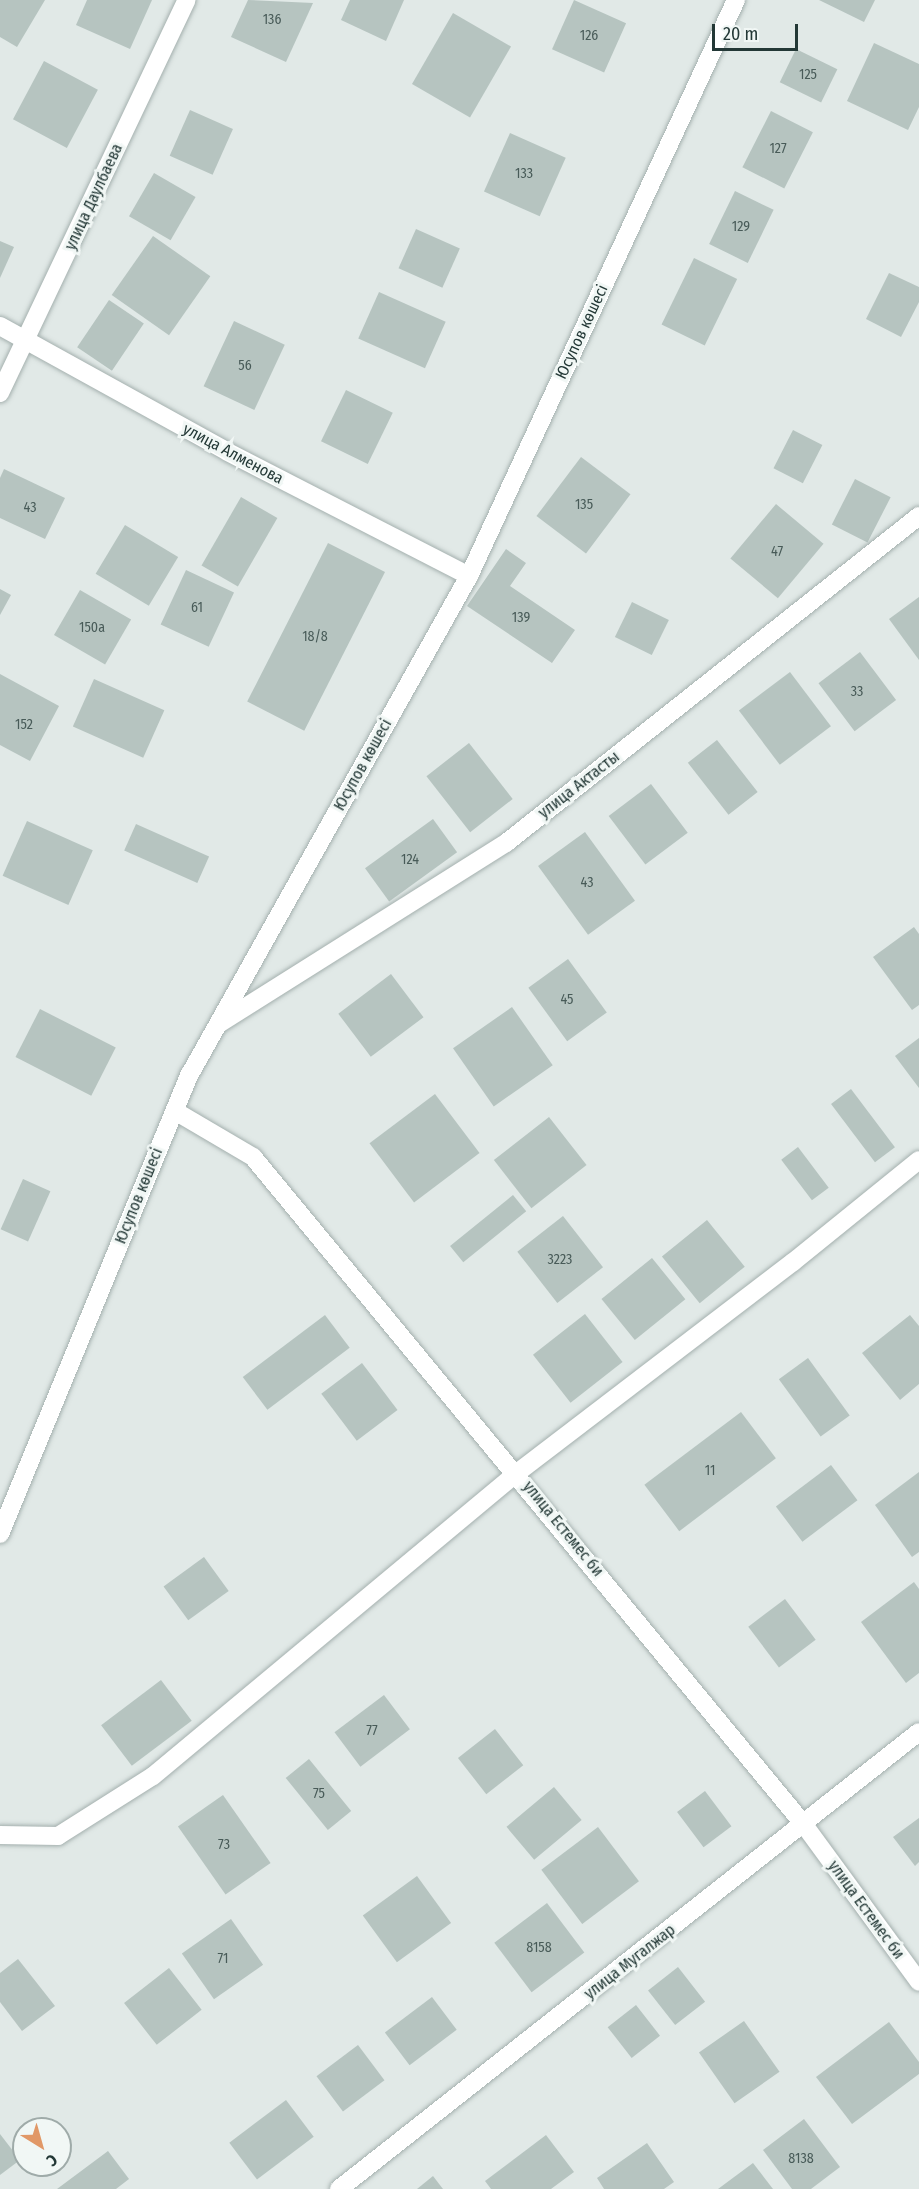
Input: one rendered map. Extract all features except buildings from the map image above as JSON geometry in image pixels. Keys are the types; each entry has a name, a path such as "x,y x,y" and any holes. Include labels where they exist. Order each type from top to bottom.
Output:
{"street":[{"name":"улица Даулбаева","path":"0,393 187,0"},
{"name":"Юсупов көшесі","path":"0,1534 175,1111 218,1024 469,576 736,0"},
{"name":"улица Алменова","path":"0,326 228,452 469,576"},
{"name":"улица Актасты","path":"218,1024 507,843 919,516"},
{"name":"улица Естемес би","path":"175,1111 253,1156 517,1473 804,1826 919,1982"},
{"path":"0,1835 58,1836 153,1776 517,1473 793,1262 919,1160"},
{"name":"улица Мугалжар","path":"339,2189 804,1826 919,1732"}]}
